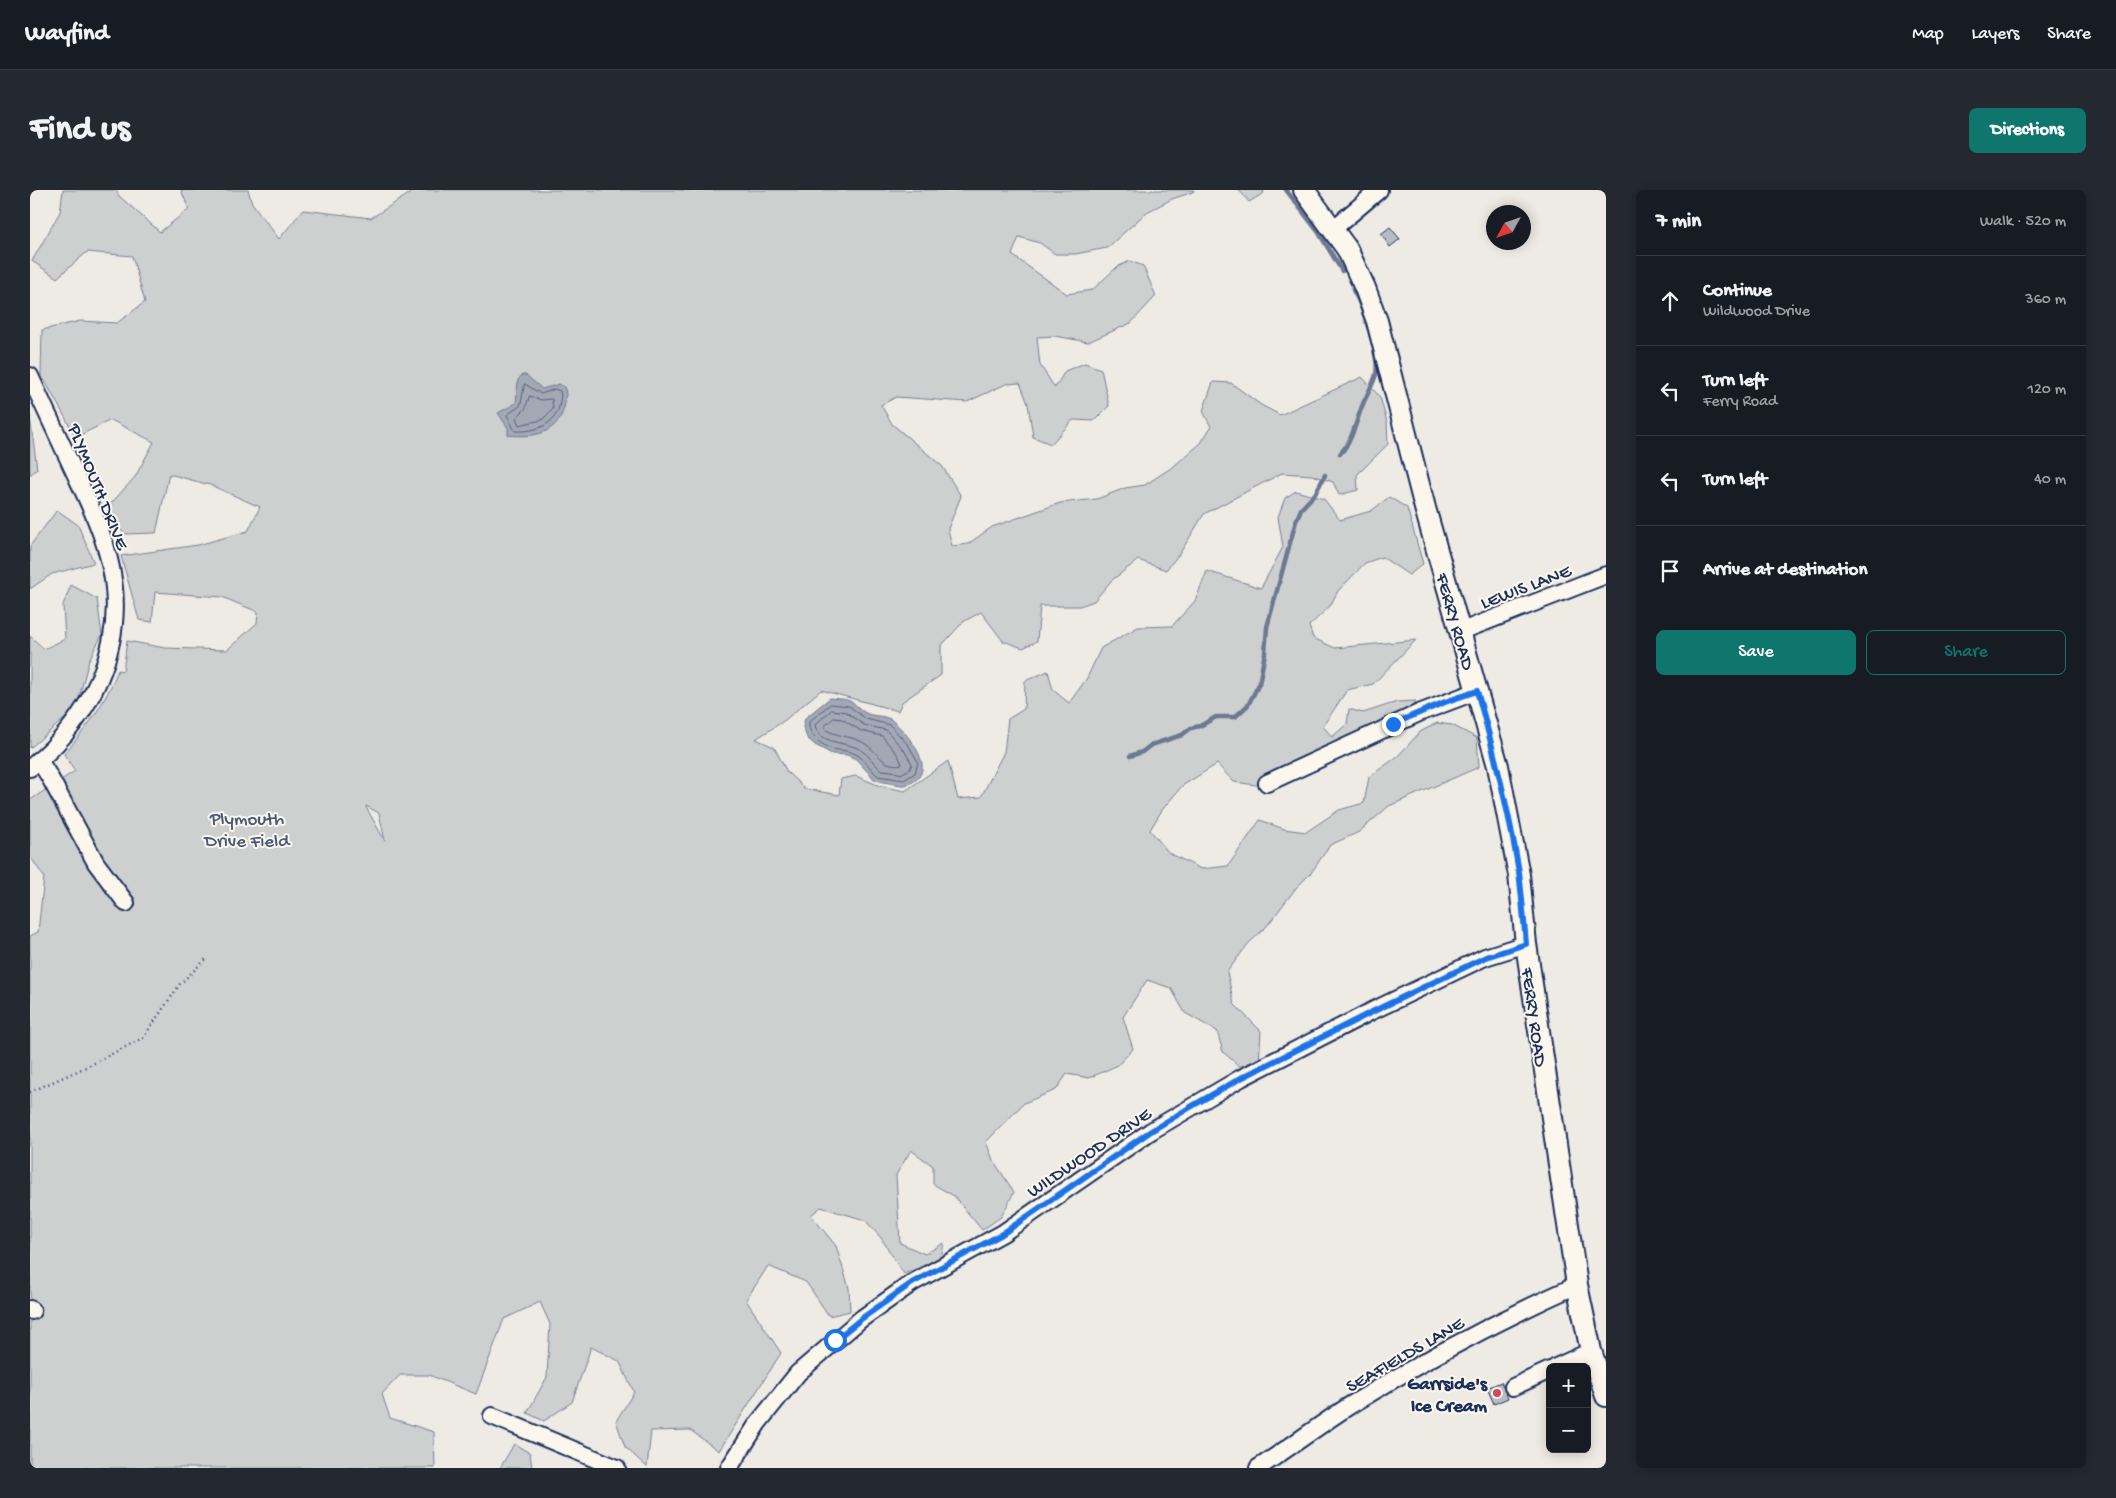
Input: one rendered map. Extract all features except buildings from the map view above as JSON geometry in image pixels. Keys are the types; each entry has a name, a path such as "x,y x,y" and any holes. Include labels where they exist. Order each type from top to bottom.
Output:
{"main road":[{"name":"FERRY ROAD","path":"1304,190 1333,228 1358,272 1377,321 1459,632 1498,766 1519,875 1526,944 1577,1285 1591,1351 1606,1396"}],"street":[{"path":"1333,228 1380,190"},
{"name":"PLYMOUTH DRIVE","path":"30,376 102,533 111,568 115,599 112,635 100,681 85,709 62,740 35,764"},
{"name":"LEWIS LANE","path":"1459,632 1606,575"},
{"path":"1267,783 1419,713 1477,691"},
{"path":"35,764 49,776 96,863 126,903"},
{"name":"WILDWOOD DRIVE","path":"729,1468 758,1423 798,1373 861,1319 912,1283 1002,1234 1151,1131 1241,1078 1486,957 1526,944"},
{"name":"SEAFIELDS LANE","path":"1258,1468 1347,1408 1402,1375 1527,1307 1577,1285"},
{"path":"1565,1363 1591,1351"},
{"path":"1513,1387 1546,1372"},
{"path":"492,1416 617,1468"}],"path":[{"path":"30,1092 84,1068 142,1038 180,984 206,959"}],"green space":[{"name":"Plymouth Drive Field","path":"63,190 116,190 119,196 160,232 189,209 181,190 248,190 252,203 279,239 303,210 371,218 415,190 1194,190 1147,212 1107,248 1075,254 1055,254 1040,243 1019,237 1012,255 1067,294 1092,290 1117,267 1130,261 1143,266 1156,296 1131,323 1088,342 1055,336 1037,337 1040,365 1055,388 1065,371 1085,363 1101,369 1109,406 1094,421 1073,420 1051,444 1033,437 1028,404 1020,383 1006,384 967,402 896,397 881,405 892,424 942,466 961,496 948,529 952,546 968,544 992,527 1060,503 1097,499 1125,488 1145,485 1174,466 1201,443 1211,427 1203,411 1213,382 1231,383 1261,405 1280,415 1362,377 1380,397 1387,422 1388,444 1357,475 1358,490 1339,495 1333,482 1312,475 1282,473 1204,514 1180,553 1166,570 1138,560 1111,581 1094,601 1080,606 1040,606 1037,641 1023,648 1003,641 981,612 963,622 941,646 941,675 902,702 898,711 821,690 785,720 756,739 774,747 787,772 805,789 839,795 841,779 856,776 880,786 905,791 948,761 958,799 981,797 1004,752 1008,719 1024,709 1025,681 1048,671 1053,690 1069,703 1087,678 1101,648 1138,627 1172,626 1195,601 1207,571 1261,588 1283,547 1278,517 1285,498 1296,491 1324,499 1340,520 1371,511 1389,497 1407,508 1423,564 1409,575 1382,557 1365,563 1338,591 1330,606 1309,626 1313,638 1335,648 1416,640 1373,684 1347,690 1323,726 1332,737 1347,724 1349,709 1363,713 1397,702 1416,701 1398,730 1278,788 1234,782 1217,764 1182,786 1162,810 1150,830 1169,853 1201,869 1228,866 1260,820 1284,829 1306,832 1339,810 1364,803 1369,777 1398,756 1420,732 1437,723 1452,725 1477,738 1479,767 1389,806 1359,832 1330,845 1311,873 1296,888 1267,926 1248,944 1227,972 1234,1004 1261,1031 1259,1064 1239,1066 1223,1052 1217,1031 1185,1013 1171,988 1147,980 1123,1017 1133,1049 1118,1065 1089,1078 1067,1074 1056,1090 1024,1103 986,1142 993,1160 1014,1192 1001,1217 982,1230 954,1196 933,1184 933,1166 911,1150 896,1175 900,1243 925,1254 944,1243 941,1258 904,1274 881,1238 865,1220 821,1207 811,1215 836,1246 849,1288 850,1311 829,1316 806,1282 768,1266 746,1300 781,1353 719,1451 690,1430 651,1431 647,1467 625,1447 616,1421 634,1392 619,1361 591,1347 572,1402 544,1421 527,1413 547,1377 550,1324 540,1302 504,1319 476,1394 429,1375 400,1375 382,1394 390,1418 434,1432 435,1468 30,1468 30,936 38,932 44,877 30,856 30,800 75,771 64,754 95,714 108,693 118,670 123,671 127,641 165,648 227,650 257,623 258,612 222,597 155,592 152,622 139,620 121,556 198,545 248,531 260,507 210,485 169,474 156,533 124,534 107,508 135,477 154,442 111,420 76,437 41,374 42,330 80,321 117,323 145,302 132,256 87,252 57,278 32,261 60,212","holes":["366,806 379,813 385,841"]},
{"path":"1239,190 1263,190 1264,193 1249,202"},
{"path":"30,416 37,469 30,475"},
{"path":"57,510 78,525 94,563 52,574 30,589 30,546"},
{"path":"71,585 97,599 102,635 89,660 76,709 30,748 30,636 44,649 65,639 63,605"},
{"path":"514,1444 530,1453 532,1468 500,1468"}],"water":[{"path":"522,375 526,375 542,389 559,384 564,387 566,393 565,403 558,422 552,428 527,436 508,435 508,428 498,413 516,403 518,380"},
{"path":"830,698 848,700 866,713 885,717 901,728 914,745 922,764 921,773 916,780 903,785 875,780 856,759 847,755 832,754 815,745 807,738 803,727 805,718"}],"waterway":[{"path":"1286,190 1319,233 1342,271"},
{"path":"1340,454 1350,438 1373,383 1377,366 1373,344 1361,307 1353,290"},
{"path":"1130,756 1142,752 1151,745 1182,735 1191,728 1200,726 1216,717 1235,717 1248,705 1259,684 1265,653 1267,627 1296,521 1301,509 1315,494 1325,475"}],"place":[{"name":"Garrside's Ice Cream","path":"1497,1393"}],"route":[{"path":"835,1340 912,1283 1002,1234 1151,1131 1241,1078 1486,957 1526,944 1519,875 1511,831 1498,766 1477,691 1393,724"}]}
